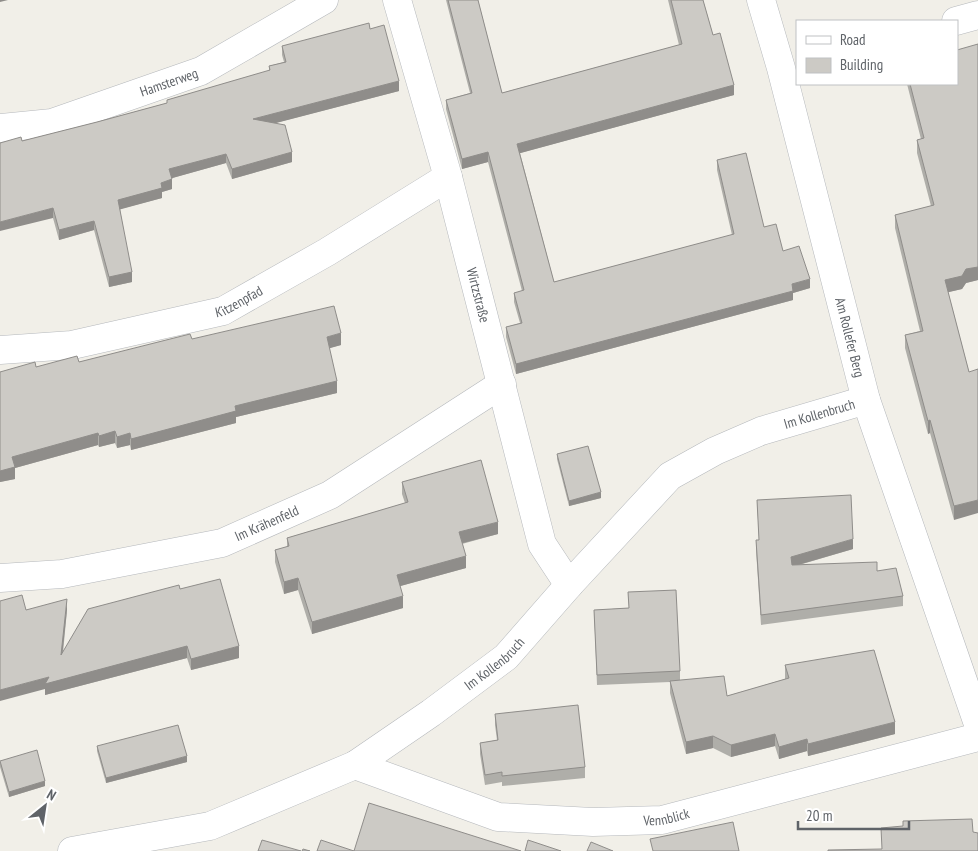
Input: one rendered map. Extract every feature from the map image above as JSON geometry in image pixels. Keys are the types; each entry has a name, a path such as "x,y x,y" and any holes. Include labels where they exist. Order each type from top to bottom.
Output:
{"street":[{"name":"Hamsterweg","path":"0,128 52,123 201,70 324,0"},
{"name":"Wirtzstraße","path":"396,0 448,177 542,544 569,585"},
{"name":"Am Rollefer Berg","path":"761,0 789,66 866,400 978,724"},
{"path":"958,21 978,16"},
{"name":"Kitzenpfad","path":"0,350 72,345 223,310 327,252 448,177"},
{"name":"Im Krähenfeld","path":"0,578 62,574 222,543 330,495 502,384"},
{"name":"Im Kollenbruch","path":"72,851 210,826 355,765 431,713 506,657 569,585 670,476 714,451 761,431 866,400"},
{"name":"Vennblick","path":"355,765 498,817 593,822 662,820 978,737"}],"building":[{"path":"448,0 478,0 502,93 682,44 671,0 703,0 713,35 720,33 734,85 517,144 554,282 734,234 717,160 746,153 764,227 776,224 783,251 799,246 810,279 792,284 793,291 516,364 506,327 522,323 514,293 524,290 488,152 462,159 446,100 472,93"},
{"path":"369,23 370,29 384,25 399,81 253,119 285,125 292,152 232,169 226,154 169,169 172,179 161,183 162,188 118,200 132,272 109,277 94,221 59,230 53,208 0,222 0,143 21,137 22,141 97,122 167,103 167,100 270,70 269,66 286,62 282,46"},
{"path":"978,44 978,267 966,269 962,276 945,280 969,372 978,369 978,500 954,506 930,420 928,421 905,335 923,331 895,215 934,205 917,140 924,138 910,85 958,85 958,50"},
{"path":"334,306 341,333 327,337 337,381 235,406 236,411 131,439 130,433 117,437 115,431 99,436 98,433 12,457 15,467 0,471 0,372 35,362 36,367 77,356 79,362 190,334 192,339"},
{"path":"588,446 601,492 569,501 557,454"},
{"path":"481,460 498,522 459,532 466,556 397,575 403,596 312,622 298,578 284,582 275,550 289,546 287,538 408,502 402,482"},
{"path":"851,495 853,539 791,557 792,565 877,562 877,571 896,568 903,596 761,615 756,540 759,540 757,500"},
{"path":"220,579 239,646 191,659 187,646 45,684 49,677 0,690 0,601 22,595 26,610 67,599 61,655 88,609 179,585 180,589"},
{"path":"676,590 680,671 597,675 594,610 629,608 628,592"},
{"path":"874,650 895,722 808,744 807,739 779,747 775,734 731,745 713,736 686,742 670,681 724,676 727,696 789,678 785,665"},
{"path":"578,705 585,767 502,776 502,772 485,775 480,743 498,740 495,714"},
{"path":"178,725 187,756 106,778 97,746"},
{"path":"37,750 45,781 9,792 0,761"},
{"path":"369,803 521,851 354,851"},
{"path":"972,819 973,832 978,833 978,851 828,851 882,849 881,828 903,826 903,821"},
{"path":"733,822 739,851 653,851 650,839"},
{"path":"262,840 301,851 258,851"},
{"path":"321,840 354,851 317,851"},
{"path":"528,840 561,851 525,851"},
{"path":"591,842 613,851 587,851"}]}
